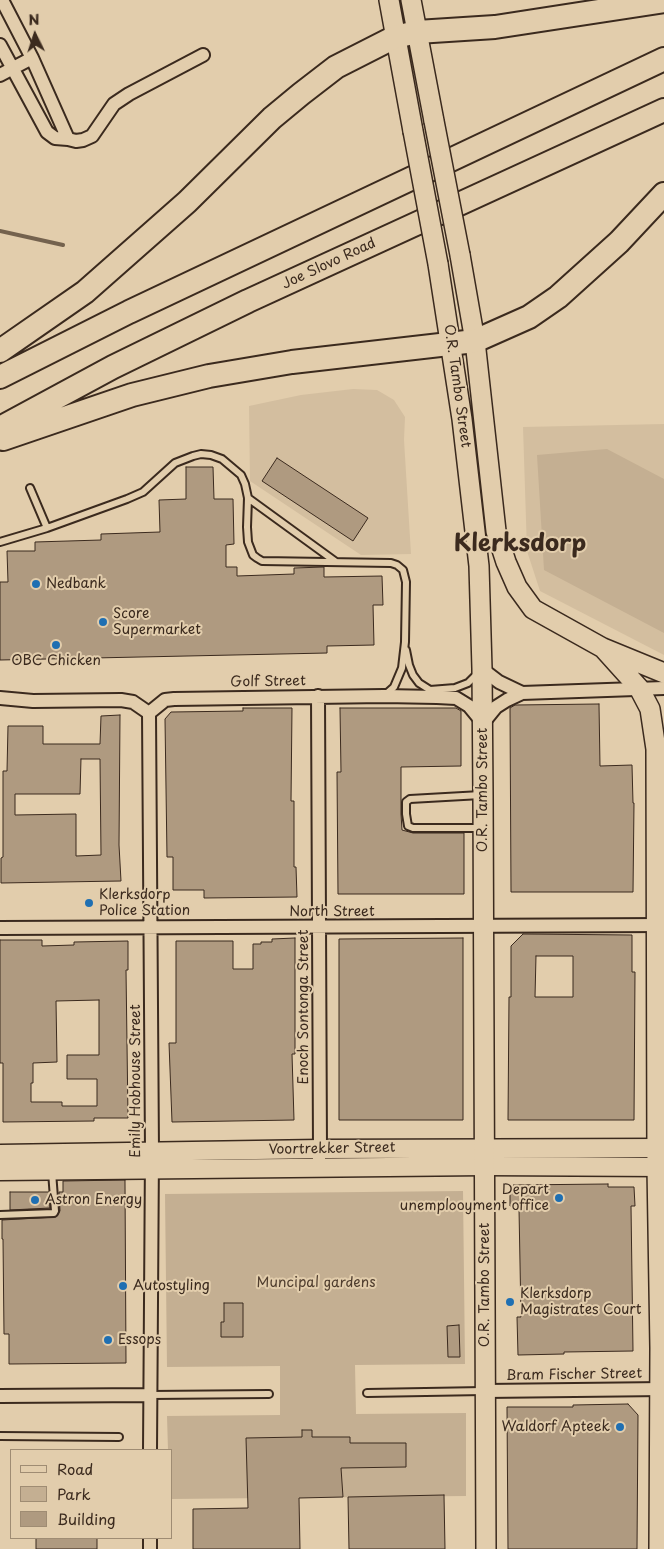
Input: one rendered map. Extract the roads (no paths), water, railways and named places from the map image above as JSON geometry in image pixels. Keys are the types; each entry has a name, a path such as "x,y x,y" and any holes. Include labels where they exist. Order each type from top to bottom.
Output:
{"highway":[{"path":"0,351 85,292 187,202 272,118 336,67 396,37 417,32 495,27 664,1"},
{"path":"0,377 138,308 664,59"},
{"name":"Joe Slovo Road","path":"0,428 113,367 248,301 664,110"},
{"path":"0,441 132,394 209,376 292,362 475,341 529,317 558,298 619,242 664,194"}],"main road":[{"name":"O.R. Tambo Street","path":"389,0 451,344 474,513 479,566 484,828 486,1549"},
{"name":"O.R. Tambo Street","path":"411,0 475,341 496,531 506,562 517,587 533,609 602,648"},
{"path":"602,648 664,673"},
{"path":"602,648 639,688 650,709 656,749 660,925 662,1389 659,1549"},
{"path":"656,749 664,716"}],"street":[{"path":"2,0 32,58 68,139"},
{"path":"0,45 47,132 55,138 76,141 92,136 114,104 129,94 203,55"},
{"path":"0,75 32,58"},
{"path":"482,669 499,682 522,693"},
{"path":"483,723 496,707 522,693 664,688"},
{"name":"Golf Street","path":"149,712 165,700 174,699 318,696 456,698 469,706 483,723"},
{"name":"Enoch Sontonga Street","path":"318,696 320,1149 318,1168"},
{"path":"0,698 33,701 121,700 133,702 149,712"},
{"name":"Emily Hobhouse Street","path":"149,712 152,1160 150,1449"},
{"name":"North Street","path":"0,928 660,925"},
{"name":"Voortrekker Street","path":"0,1171 52,1170 152,1160 320,1149 661,1148"},
{"name":"Voortrekker Street","path":"0,1154 318,1168 485,1166 661,1167"},
{"name":"Bram Fischer Street","path":"485,1391 662,1389"},
{"path":"0,1396 150,1394"}],"lane":[{"path":"0,542 47,528 127,499 143,492 175,464 193,456 201,454 211,455 235,469 241,474 246,484 248,498 248,542 253,555 262,561 391,563 403,570 406,582 405,642 402,668 394,687 384,696"},
{"path":"30,488 47,528"},
{"path":"248,498 336,562"},
{"path":"405,642 413,675 430,690 455,688 468,683 482,669"},
{"path":"483,795 410,799 406,802 406,808 408,826 410,827 484,828"},
{"path":"0,1215 54,1213 56,1211 52,1170"},
{"path":"367,1394 485,1391"},
{"path":"150,1394 269,1394"},
{"path":"0,1436 119,1437"}],"waterway":[{"path":"0,231 63,245"}],"place":[{"name":"Nedbank","path":"36,584"},
{"name":"Score Supermarket","path":"103,622"},
{"name":"OBC Chicken","path":"56,645"},
{"name":"Klerksdorp Police Station","path":"89,903"},
{"name":"Depart unemplooyment office","path":"559,1198"},
{"name":"Astron Energy","path":"35,1200"},
{"name":"Autostyling","path":"123,1286"},
{"name":"Klerksdorp Magistrates Court","path":"510,1302"},
{"name":"Essops","path":"108,1340"},
{"name":"Waldorf Apteek","path":"620,1427"}],"district":[{"name":"Klerksdorp","path":"520,544"}],"park label":[{"name":"Muncipal gardens","path":"316,1283"}]}
